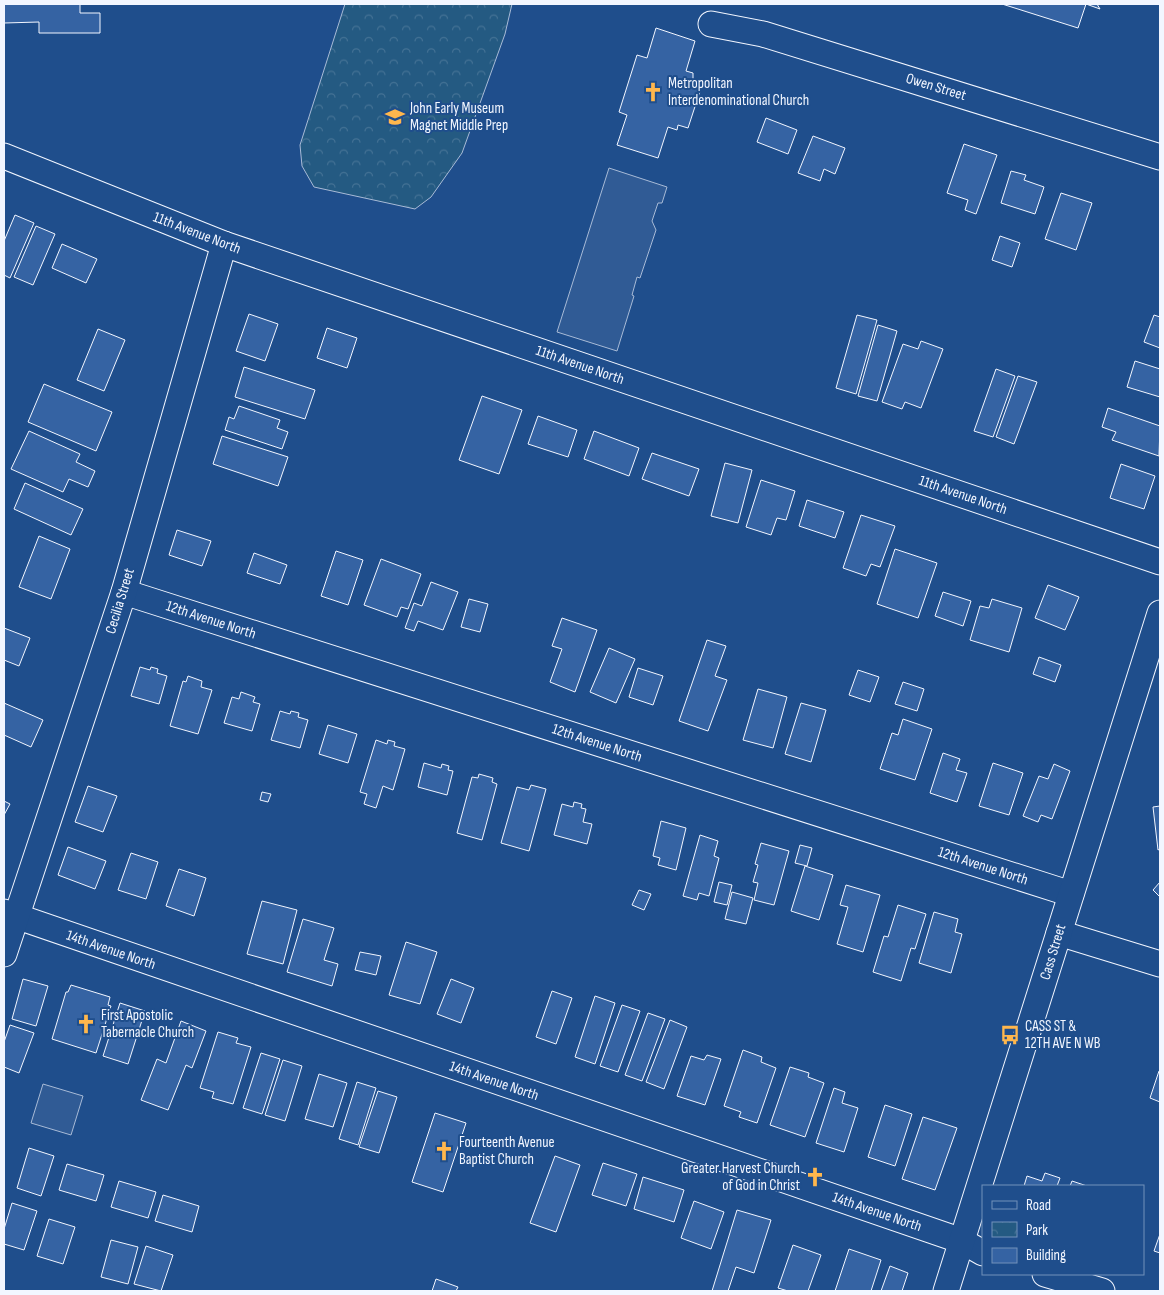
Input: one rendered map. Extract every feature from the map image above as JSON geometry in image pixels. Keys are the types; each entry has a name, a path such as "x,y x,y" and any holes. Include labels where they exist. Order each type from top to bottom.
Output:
{"street":[{"name":"Owen Street","path":"711,24 763,34 1160,157"},
{"name":"11th Avenue North","path":"4,156 224,244 1160,562"},
{"name":"Cecilia Street","path":"4,954 10,915 124,592 224,244"},
{"name":"12th Avenue North","path":"124,592 1071,894"},
{"name":"Cass Street","path":"989,1185 1059,933 1160,612"},
{"name":"14th Avenue North","path":"10,915 972,1247"},
{"path":"1059,933 1160,964"},
{"name":"Cass Street","path":"946,1291 972,1247 982,1211"},
{"path":"1049,1275 1102,1291"}],"green space":[{"path":"345,4 512,4 505,34 462,153 431,197 415,209 314,187 302,166 300,145"}],"shaded area":[{"path":"609,168 667,187 662,203 658,203 652,221 656,230 640,278 637,277 632,295 634,296 617,351 557,332"},
{"path":"43,1084 83,1096 71,1135 31,1123"}],"building":[{"path":"4,4 80,4 80,13 100,13 100,33 39,33 39,22 4,23"},
{"path":"1002,4 1086,4 1078,28"},
{"path":"1086,4 1097,4 1100,9"},
{"path":"656,28 695,41 686,71 693,73 693,79 703,82 688,128 678,125 677,130 668,127 658,158 617,145 627,115 619,112 637,55 647,58"},
{"path":"766,118 797,130 788,154 757,142"},
{"path":"813,136 845,148 835,174 824,169 820,181 798,173"},
{"path":"964,144 997,155 976,214 965,210 968,200 947,193"},
{"path":"1011,171 1026,175 1024,180 1044,187 1035,214 1001,203"},
{"path":"1061,193 1092,203 1076,250 1045,239"},
{"path":"15,215 34,223 10,278 4,275 4,241"},
{"path":"36,226 55,234 33,285 14,277"},
{"path":"1000,236 1020,243 1012,267 992,260"},
{"path":"62,244 97,259 86,283 52,268"},
{"path":"249,314 278,324 265,361 236,351"},
{"path":"857,315 877,320 856,394 836,388"},
{"path":"1154,315 1160,317 1160,348 1144,342"},
{"path":"878,325 897,331 877,401 858,396"},
{"path":"327,328 357,338 347,368 317,358"},
{"path":"98,329 125,340 104,391 77,380"},
{"path":"921,341 943,349 921,408 905,402 902,409 882,402 903,344 918,349"},
{"path":"1135,361 1160,369 1160,397 1127,387"},
{"path":"244,367 315,390 305,419 235,397"},
{"path":"996,369 1015,376 993,437 974,431"},
{"path":"1018,376 1037,382 1014,444 996,437"},
{"path":"44,384 112,412 96,451 28,422"},
{"path":"482,396 522,410 499,474 459,460"},
{"path":"239,406 280,420 277,428 288,432 282,449 225,430 229,417 234,419"},
{"path":"1108,408 1160,426 1159,456 1112,440 1116,432 1102,427"},
{"path":"538,416 577,430 568,457 528,444"},
{"path":"29,431 80,454 76,462 95,471 88,487 69,479 63,492 11,469"},
{"path":"594,431 639,448 629,476 584,459"},
{"path":"222,436 288,457 278,486 213,464"},
{"path":"652,453 699,469 689,496 642,479"},
{"path":"725,463 752,470 738,523 711,516"},
{"path":"1121,464 1155,476 1144,509 1110,498"},
{"path":"761,480 795,491 786,520 777,518 771,535 746,527"},
{"path":"25,483 83,509 71,535 14,509"},
{"path":"807,500 844,512 835,538 799,526"},
{"path":"861,515 895,526 880,567 871,564 866,576 843,568"},
{"path":"177,530 211,541 202,566 169,555"},
{"path":"39,536 70,549 51,599 19,587"},
{"path":"895,549 937,563 918,618 877,604"},
{"path":"336,551 363,560 348,605 321,596"},
{"path":"254,553 287,565 280,584 247,573"},
{"path":"381,559 421,574 408,609 401,607 397,617 364,605"},
{"path":"431,582 458,592 443,630 418,621 414,631 405,628 414,603 422,606"},
{"path":"1048,585 1079,597 1065,630 1035,618"},
{"path":"943,592 971,601 963,626 935,616"},
{"path":"469,599 488,604 480,632 461,627"},
{"path":"992,599 1022,608 1009,652 970,640 980,606 989,608"},
{"path":"562,618 597,630 575,692 550,682 562,649 552,646"},
{"path":"4,628 30,638 19,666 4,660"},
{"path":"707,640 726,646 715,676 727,680 708,731 679,721"},
{"path":"609,648 635,659 616,703 590,692"},
{"path":"1039,657 1061,665 1055,682 1033,674"},
{"path":"140,667 150,670 151,667 158,669 157,673 167,676 159,704 131,696"},
{"path":"638,668 663,676 653,705 629,697"},
{"path":"858,670 879,677 870,702 849,695"},
{"path":"188,676 202,681 201,687 212,690 198,734 170,726 183,681 186,682"},
{"path":"903,682 924,689 917,711 895,704"},
{"path":"758,689 787,697 773,748 743,740"},
{"path":"241,692 255,697 253,702 260,704 252,731 224,723 232,697 239,699"},
{"path":"4,703 43,720 31,747 4,735"},
{"path":"801,703 826,710 811,762 785,754"},
{"path":"280,711 290,714 291,711 299,713 298,717 308,720 300,748 271,740"},
{"path":"903,719 932,729 915,780 880,769 892,733 898,735"},
{"path":"328,725 357,734 348,763 319,754"},
{"path":"376,740 387,744 388,740 395,742 394,746 405,749 393,790 383,786 376,808 364,804 367,794 360,792"},
{"path":"943,753 960,759 956,770 967,773 957,802 930,793"},
{"path":"424,763 441,768 442,764 449,766 448,770 453,771 447,795 418,787"},
{"path":"993,763 1023,773 1009,815 979,806"},
{"path":"1054,764 1070,771 1052,819 1041,815 1038,822 1023,816 1039,776 1048,779"},
{"path":"479,774 493,778 492,782 497,784 482,840 457,833 472,777 478,778"},
{"path":"531,785 546,789 529,851 501,843 517,787 529,790"},
{"path":"88,786 117,796 103,832 75,822"},
{"path":"262,792 271,794 268,802 260,800"},
{"path":"4,801 10,804 4,815"},
{"path":"574,802 582,804 581,808 586,809 583,822 592,824 587,844 554,835 562,804 573,807"},
{"path":"1160,806 1160,849 1158,850 1153,807"},
{"path":"661,821 686,828 676,870 658,865 660,858 653,856"},
{"path":"700,835 718,841 714,856 719,858 709,896 699,893 697,900 683,896"},
{"path":"761,843 789,851 774,905 754,900 758,883 753,882 758,865 755,864"},
{"path":"800,845 812,848 807,866 795,863"},
{"path":"68,847 106,861 95,889 58,875"},
{"path":"131,853 158,862 146,899 118,890"},
{"path":"805,866 833,875 819,920 791,911"},
{"path":"179,869 206,878 194,916 166,906"},
{"path":"719,882 732,885 727,905 714,902"},
{"path":"1160,882 1160,897 1153,890"},
{"path":"846,885 880,895 863,952 837,944 848,907 840,905"},
{"path":"639,890 651,894 644,910 632,905"},
{"path":"732,892 753,898 746,924 725,919"},
{"path":"262,901 297,910 283,964 247,954"},
{"path":"898,905 926,914 915,949 911,948 901,981 873,972 884,936 888,937"},
{"path":"934,912 958,919 955,932 962,934 951,973 919,963"},
{"path":"303,919 334,928 324,960 338,964 332,986 287,972"},
{"path":"406,942 437,952 420,1004 389,995"},
{"path":"360,952 381,956 376,975 355,970"},
{"path":"23,979 48,986 36,1026 12,1019"},
{"path":"451,979 474,988 461,1023 437,1014"},
{"path":"71,985 110,997 108,1005 111,1006 96,1053 52,1039 66,992 68,992"},
{"path":"552,991 572,998 556,1044 536,1037"},
{"path":"595,996 615,1003 595,1064 575,1057"},
{"path":"120,1003 145,1011 128,1064 103,1056"},
{"path":"622,1005 640,1011 618,1072 600,1066"},
{"path":"648,1013 665,1019 642,1081 625,1075"},
{"path":"670,1020 687,1027 664,1089 646,1082"},
{"path":"181,1021 206,1031 192,1068 186,1065 168,1110 141,1100 157,1059 166,1063"},
{"path":"10,1025 34,1033 19,1073 4,1067 4,1042"},
{"path":"218,1032 238,1038 236,1043 251,1047 233,1104 212,1098 214,1092 200,1088"},
{"path":"743,1050 762,1057 761,1062 776,1068 757,1123 739,1117 741,1112 724,1106"},
{"path":"261,1053 280,1059 262,1114 243,1108"},
{"path":"707,1055 721,1059 705,1105 677,1096 691,1056 704,1060"},
{"path":"283,1060 302,1066 285,1121 265,1115"},
{"path":"790,1067 809,1073 808,1077 824,1083 805,1137 770,1125"},
{"path":"1160,1072 1160,1102 1150,1098"},
{"path":"319,1074 347,1083 333,1127 305,1119"},
{"path":"357,1082 376,1088 358,1145 339,1139"},
{"path":"834,1088 845,1092 842,1103 858,1108 844,1152 816,1143"},
{"path":"378,1091 397,1097 379,1153 359,1147"},
{"path":"885,1105 912,1114 895,1166 868,1157"},
{"path":"435,1113 466,1123 443,1192 412,1182"},
{"path":"923,1117 957,1128 935,1190 902,1179"},
{"path":"29,1148 54,1156 41,1196 17,1188"},
{"path":"555,1156 580,1165 556,1232 530,1223"},
{"path":"603,1163 637,1174 626,1206 592,1195"},
{"path":"67,1164 104,1175 96,1201 59,1190"},
{"path":"1045,1173 1060,1178 1057,1185 1024,1185 1027,1176 1042,1181"},
{"path":"643,1177 684,1190 674,1222 634,1209"},
{"path":"119,1181 156,1192 148,1218 111,1207"},
{"path":"1072,1181 1084,1185 1070,1185"},
{"path":"163,1195 199,1206 192,1232 155,1221"},
{"path":"694,1201 724,1212 711,1249 681,1238"},
{"path":"12,1203 37,1211 24,1250 4,1244 4,1229"},
{"path":"737,1210 771,1220 754,1273 736,1267 728,1291 712,1291"},
{"path":"49,1219 75,1227 63,1264 37,1256"},
{"path":"1160,1234 1160,1253 1154,1251"},
{"path":"111,1240 138,1247 128,1284 101,1277"},
{"path":"793,1245 821,1255 808,1291 788,1291 778,1288"},
{"path":"146,1246 173,1255 161,1291 134,1284"},
{"path":"849,1249 881,1260 871,1291 835,1291"},
{"path":"890,1266 908,1273 902,1291 881,1291"},
{"path":"436,1279 458,1287 456,1291 432,1291"}],"place":[{"name":"Metropolitan Interdenominational Church","path":"653,92"},
{"name":"John Early Museum Magnet Middle Prep","path":"395,117"},
{"name":"First Apostolic Tabernacle Church","path":"86,1024"},
{"name":"CASS ST & 12TH AVE N WB","path":"1010,1035"},
{"name":"Fourteenth Avenue Baptist Church","path":"444,1151"},
{"name":"Greater Harvest Church of God in Christ","path":"815,1177"}]}
